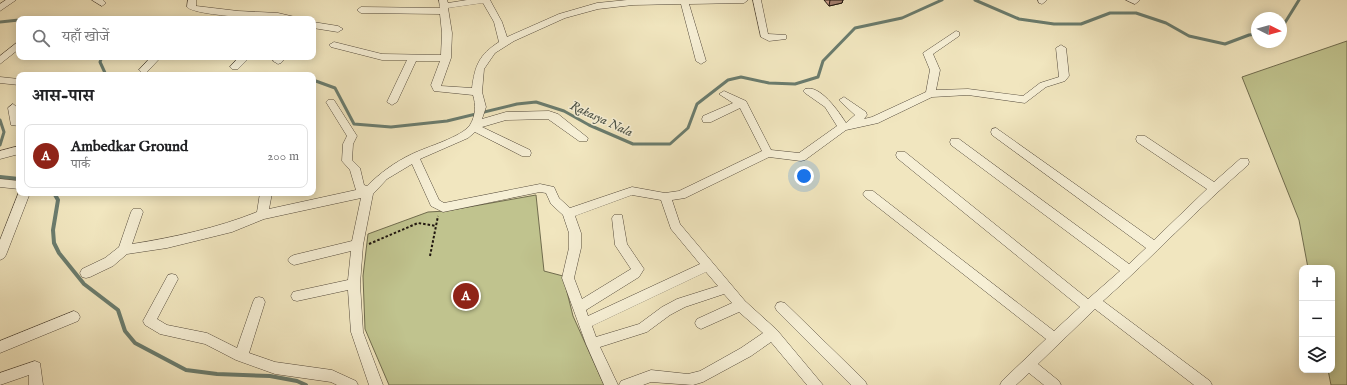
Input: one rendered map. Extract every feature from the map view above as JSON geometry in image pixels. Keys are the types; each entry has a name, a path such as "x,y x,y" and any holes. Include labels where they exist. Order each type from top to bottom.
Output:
{"street":[{"path":"0,8 12,0"},
{"path":"192,0 191,6 194,8 258,16"},
{"path":"361,10 414,12 486,0 498,22 504,42"},
{"path":"684,0 701,61"},
{"path":"475,125 480,110 477,92 479,69 483,61 492,51 504,42 562,16 597,6 633,2 744,0"},
{"path":"757,0 764,35 769,38 783,37"},
{"path":"444,6 447,33 446,58 436,85 437,89 477,92"},
{"path":"209,16 212,11"},
{"path":"316,25 338,28"},
{"path":"930,94 935,70 928,54 956,34"},
{"path":"334,45 382,57 446,58"},
{"path":"0,62 16,47"},
{"path":"846,126 874,120 930,94 968,92 1025,100 1043,85 1062,79 1064,76 1061,48"},
{"path":"392,102 413,57"},
{"path":"144,70 153,60"},
{"path":"235,67 241,60"},
{"path":"0,80 16,82"},
{"path":"808,92 829,105 846,126"},
{"path":"724,94 742,103 768,153"},
{"path":"568,213 632,191 639,191 665,197 681,195 768,153 801,157 862,115 844,100"},
{"path":"331,102 352,136 348,144 348,161 355,168 359,187 368,192"},
{"path":"707,119 742,103"},
{"path":"13,108 16,122"},
{"path":"376,385 357,332 354,284 357,247 368,192 383,176 414,157 464,135 475,125 506,116 554,116 583,138"},
{"path":"475,125 526,153"},
{"path":"996,132 1154,247"},
{"path":"1141,139 1214,188"},
{"path":"955,142 1129,271"},
{"path":"0,155 16,151"},
{"path":"901,155 1091,304 1205,385"},
{"path":"414,157 435,203 440,207 449,207 540,188 550,190 555,200 568,213 575,233 575,248 568,278 592,344 611,385"},
{"path":"1006,385 1029,365 1091,304 1129,271 1214,188 1244,162"},
{"path":"0,184 16,185"},
{"path":"86,273 109,262 124,250 167,243 218,230 262,215 368,192"},
{"path":"869,194 1055,339"},
{"path":"0,255 23,196"},
{"path":"262,215 265,196"},
{"path":"665,197 675,226 741,304 772,334 816,385"},
{"path":"124,250 137,212"},
{"path":"578,308 635,273 638,269 621,245 618,218"},
{"path":"294,260 357,247"},
{"path":"585,324 633,300 708,266"},
{"path":"172,279 149,321 164,330 207,339 241,356 275,368 332,376 351,385"},
{"path":"297,296 354,284"},
{"path":"592,344 643,328 666,311 681,303 727,288"},
{"path":"241,356 259,302"},
{"path":"702,323 741,304"},
{"path":"781,307 860,385"},
{"path":"0,347 74,317"},
{"path":"626,385 651,376 688,380 703,376 746,352 772,334"},
{"path":"1029,365 1054,385"},
{"path":"0,379 35,367 36,385"}],"path":[{"path":"430,256 440,207"},
{"path":"357,247 418,224 436,226"}],"green space":[{"path":"1347,41 1347,385 1331,385 1329,373 1335,373 1335,265 1307,265 1299,220 1242,77"},
{"path":"536,195 544,271 563,276 573,316 604,385 389,385 365,329 363,276 368,234 428,212 446,211"}],"waterway":[{"name":"Rakasya Nala","path":"316,81 335,88 354,124 391,127 447,121 517,104 536,102 564,111 589,125 633,144 670,144 688,128 697,104 728,80 741,77 769,83 795,84 818,77 823,61 855,28 902,18 942,0"},
{"name":"Rakasya Nala","path":"975,0 1019,19 1054,24 1081,24 1110,13 1136,13 1166,23 1189,36 1225,44 1251,35"},
{"name":"Rakasya Nala","path":"1287,19 1299,0"},
{"name":"Rakasya Nala","path":"0,22 16,20"},
{"name":"Rakasya Nala","path":"101,60 100,62 105,72"},
{"path":"0,120 4,132 0,145"},
{"path":"0,177 16,179"},
{"path":"56,196 58,200 53,230 54,243 59,253 84,284 118,310 125,331 135,343 186,370 217,374 270,376 297,381 306,385"}],"place":[{"name":"Ambedkar Ground","path":"466,296"}]}
